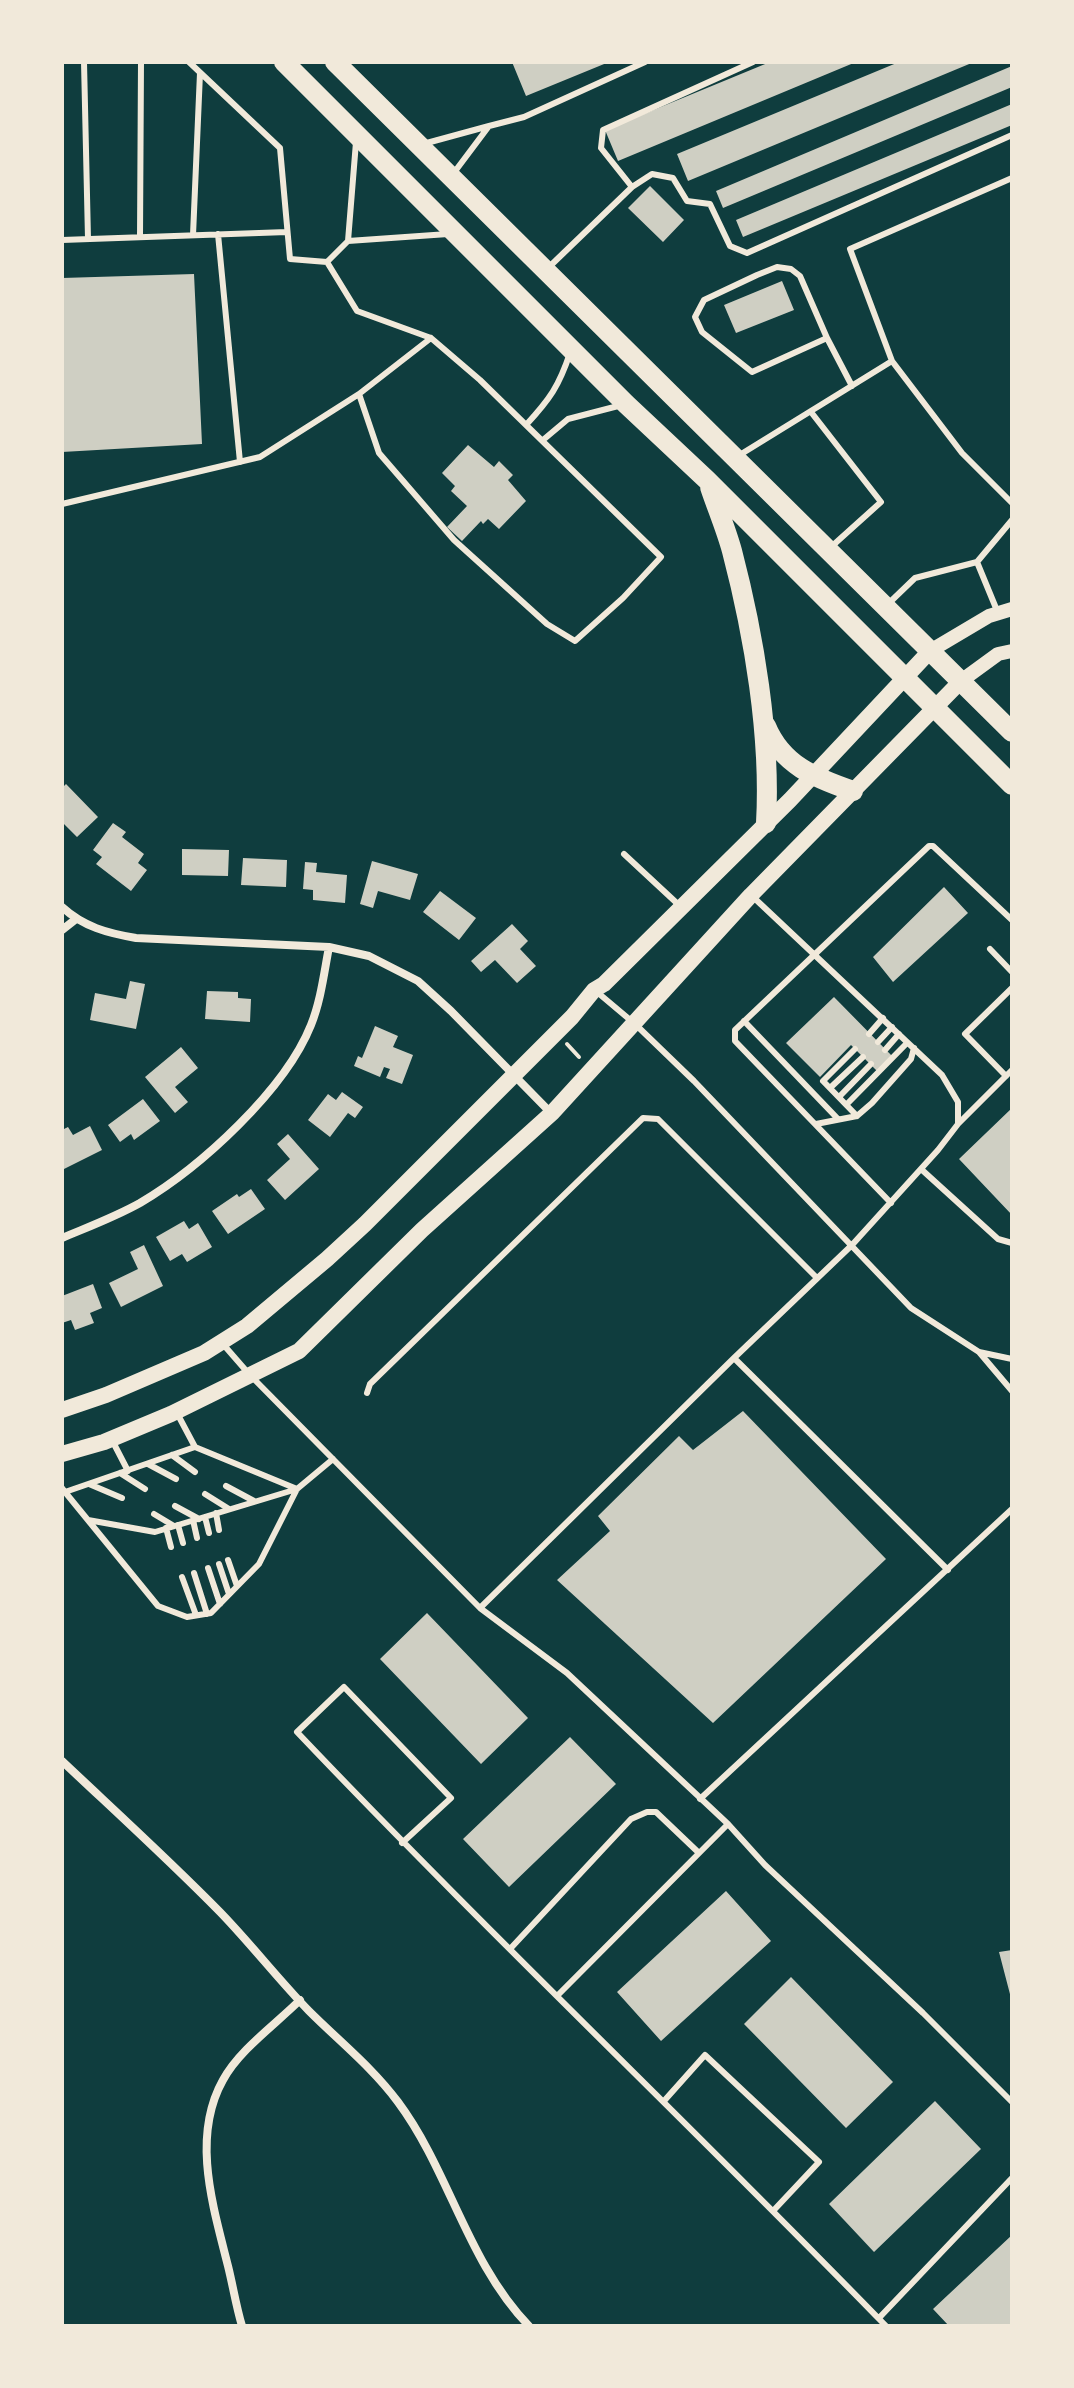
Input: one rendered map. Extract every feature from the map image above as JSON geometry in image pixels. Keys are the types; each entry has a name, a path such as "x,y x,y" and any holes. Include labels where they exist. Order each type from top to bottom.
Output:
{"highway":[{"path":"284,62 1012,785"},
{"path":"335,62 1012,732"},
{"path":"707,480 731,548 743,596 761,710 768,784 766,823"},
{"path":"761,710 775,744 783,754 812,777 853,791"}],"main road":[{"path":"62,1410 204,1353 247,1326 327,1259 572,1017 594,990 604,984 812,777 930,651"},
{"path":"62,1454 112,1438 176,1411 299,1351 422,1230 552,1113 751,895 961,681"}],"street":[{"path":"930,651 989,616 1005,611"},
{"path":"961,681 998,654 1012,651"},
{"path":"62,907 76,919 106,932 136,938 329,947 369,956 418,981 552,1113"},
{"path":"62,930 76,919"},
{"path":"62,1238 142,1201 206,1155 254,1110 289,1067 306,1036 319,1003 329,947"},
{"path":"62,1761 220,1913 300,2000 376,2075 416,2126 487,2271 504,2298 529,2326"},
{"path":"242,2326 207,2165 208,2118 224,2077 300,2000"}],"lane":[{"path":"84,62 88,239"},
{"path":"140,237 141,62"},
{"path":"189,62 280,148 290,259 327,262 348,241 357,135"},
{"path":"419,145 524,117 645,62"},
{"path":"632,187 601,148 603,130 753,62"},
{"path":"193,235 200,73"},
{"path":"451,177 489,126"},
{"path":"545,270 632,187 652,174 673,178 687,201 710,204 730,246 747,253 1012,135"},
{"path":"1012,178 850,249 892,361 962,453 1012,503"},
{"path":"62,240 287,232"},
{"path":"348,241 456,233"},
{"path":"218,234 240,462"},
{"path":"327,262 357,311 431,338 480,380 661,557 623,598 575,641 547,624 454,540 379,453 359,394"},
{"path":"827,338 752,372 702,332 695,317 704,300 777,267 791,269 800,276 852,386"},
{"path":"62,504 260,457 359,394 431,338"},
{"path":"526,425 551,398 572,350"},
{"path":"735,458 892,361"},
{"path":"543,440 568,419 626,404"},
{"path":"811,412 881,502 828,550"},
{"path":"885,607 915,578 977,562 1012,520"},
{"path":"977,562 1005,611"},
{"path":"891,1203 735,1041 735,1030 929,846 933,846 1012,920"},
{"path":"624,854 681,907"},
{"path":"751,895 942,1075 958,1102 958,1124"},
{"path":"990,949 1012,972"},
{"path":"480,1608 852,1245 958,1124 1009,1073 965,1034 1012,988"},
{"path":"594,990 635,1024 694,1081 911,1308 979,1352 1012,1391"},
{"path":"869,1034 883,1018"},
{"path":"744,1021 838,1119"},
{"path":"878,1042 892,1027"},
{"path":"885,1050 899,1034"},
{"path":"816,1124 857,1116 911,1059 911,1045"},
{"path":"847,1104 911,1045"},
{"path":"855,1049 823,1081 857,1116"},
{"path":"830,1088 863,1057"},
{"path":"839,1097 871,1064"},
{"path":"367,1393 370,1384 643,1118 658,1119 817,1278"},
{"path":"921,1169 998,1239 1012,1243"},
{"path":"222,1342 249,1374 480,1608 567,1673 728,1824 765,1865 900,1991 1012,2102"},
{"path":"979,1352 1012,1359"},
{"path":"734,1358 948,1570"},
{"path":"176,1411 195,1447 297,1489"},
{"path":"112,1438 128,1471"},
{"path":"195,1447 63,1490 158,1606 187,1617 211,1613 259,1564 297,1489"},
{"path":"172,1455 195,1472"},
{"path":"87,1520 155,1532 297,1489 333,1459"},
{"path":"148,1464 176,1479"},
{"path":"120,1473 145,1489"},
{"path":"89,1484 122,1498"},
{"path":"226,1486 255,1502"},
{"path":"205,1494 229,1509"},
{"path":"175,1506 199,1519 209,1533"},
{"path":"700,1799 1012,1509"},
{"path":"216,1513 219,1530"},
{"path":"154,1514 176,1525 183,1543"},
{"path":"197,1538 199,1519"},
{"path":"166,1528 171,1547"},
{"path":"228,1560 237,1586"},
{"path":"219,1564 229,1594"},
{"path":"208,1568 220,1604"},
{"path":"194,1573 207,1614"},
{"path":"182,1577 196,1615"},
{"path":"402,1843 451,1798 344,1687 297,1732 402,1843 774,2210 886,2326"},
{"path":"510,1949 631,1819 647,1812 656,1812 699,1853"},
{"path":"557,1996 728,1824"},
{"path":"664,2101 705,2055 819,2162 774,2210"},
{"path":"879,2318 1012,2178"}],"path":[{"path":"565,1043 579,1057"}],"building":[{"path":"512,62 609,62 526,96"},
{"path":"770,62 856,62 618,161 605,130"},
{"path":"899,62 974,62 688,181 677,154"},
{"path":"1012,66 1012,87 723,208 716,191"},
{"path":"1012,104 1012,125 743,237 736,220"},
{"path":"650,186 684,220 663,242 628,208"},
{"path":"194,274 202,444 62,452 62,278"},
{"path":"782,281 794,310 736,333 724,305"},
{"path":"468,445 494,467 499,461 513,475 508,480 526,501 499,529 488,519 483,524 481,521 462,541 447,527 467,506 451,491 455,486 442,473"},
{"path":"66,784 98,817 77,837 62,822 62,788"},
{"path":"113,823 126,832 122,837 144,854 138,863 147,870 131,891 96,864 102,857 93,850"},
{"path":"182,849 229,850 228,876 182,875"},
{"path":"243,858 287,860 286,887 241,885"},
{"path":"372,861 418,874 410,900 378,891 373,908 360,904"},
{"path":"305,862 317,863 316,872 347,875 345,903 313,900 313,890 303,889"},
{"path":"944,887 968,913 893,982 873,957"},
{"path":"440,891 476,918 459,940 423,912"},
{"path":"512,924 528,941 520,949 536,966 517,983 495,960 481,972 471,961"},
{"path":"130,981 145,984 136,1029 90,1020 95,993 126,999"},
{"path":"207,991 238,992 238,998 251,999 250,1022 205,1019"},
{"path":"834,997 893,1057 878,1072 851,1045 820,1077 786,1043"},
{"path":"375,1026 398,1036 393,1047 413,1055 402,1084 386,1078 390,1069 384,1067 380,1077 354,1066 358,1056 362,1058"},
{"path":"181,1047 198,1068 175,1087 188,1102 175,1113 145,1077"},
{"path":"342,1092 363,1107 355,1118 348,1113 330,1137 308,1120 328,1094 336,1100"},
{"path":"143,1099 160,1121 134,1140 131,1134 120,1142 108,1125"},
{"path":"1012,1108 1012,1215 959,1159"},
{"path":"90,1126 102,1150 62,1170 62,1130 68,1127 73,1135"},
{"path":"288,1134 319,1169 285,1200 267,1180 290,1159 277,1144"},
{"path":"251,1189 265,1209 228,1234 212,1211 237,1194 239,1197"},
{"path":"184,1221 189,1229 198,1223 212,1247 187,1262 182,1254 170,1261 156,1237"},
{"path":"144,1245 163,1286 121,1307 109,1283 138,1269 130,1252"},
{"path":"93,1284 102,1308 90,1313 94,1323 75,1330 71,1320 62,1323 62,1296"},
{"path":"743,1411 886,1559 713,1723 557,1580 610,1531 598,1516 679,1436 693,1450"},
{"path":"427,1613 528,1718 481,1764 380,1659"},
{"path":"570,1737 616,1784 509,1887 463,1839"},
{"path":"726,1891 771,1941 661,2041 617,1992"},
{"path":"1012,1950 1012,1998 1011,1998 999,1952"},
{"path":"791,1977 893,2082 846,2128 744,2024"},
{"path":"935,2101 981,2149 874,2252 829,2204"},
{"path":"1012,2235 1012,2326 949,2326 933,2309"}]}
